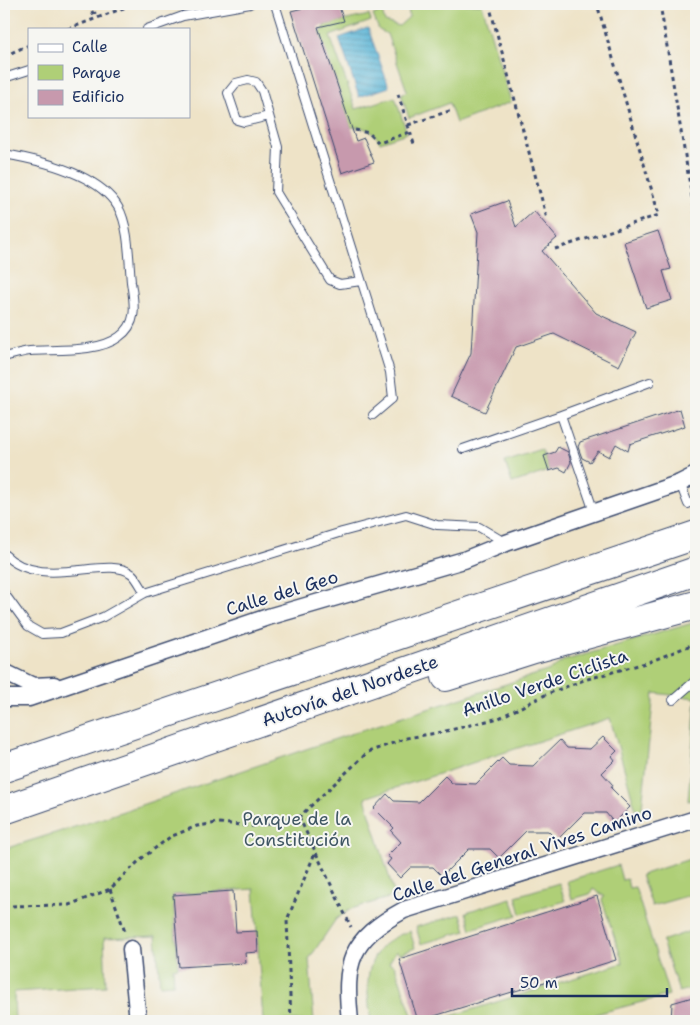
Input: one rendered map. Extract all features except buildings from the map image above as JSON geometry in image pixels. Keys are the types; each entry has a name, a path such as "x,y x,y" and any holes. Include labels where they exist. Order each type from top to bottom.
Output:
{"highway":[{"name":"Autovía del Nordeste","path":"4,768 696,535"},
{"name":"Autovía del Nordeste","path":"4,810 696,571"},
{"path":"291,712 417,686 534,649 696,605"}],"street":[{"name":"Calle del Geo","path":"4,698 30,698 268,618 464,560 506,543 680,483 696,475"},
{"name":"Calle del Geo","path":"4,672 33,686 71,684"},
{"name":"Calle del General Vives Camino","path":"350,1021 348,972 359,944 383,921 404,910 696,819"},
{"path":"131,949 138,1021"}],"lane":[{"path":"150,28 183,16 250,4"},
{"path":"275,4 390,372 393,398 373,415"},
{"path":"4,78 28,70"},
{"path":"269,116 244,122 237,120 228,93 236,83 248,80 256,82 262,91 278,147 276,192 330,280 340,284 362,281"},
{"path":"4,154 39,160 77,175 102,190 118,207 126,234 135,311 131,325 118,338 99,346 27,352 4,357"},
{"path":"463,449 650,382"},
{"path":"562,415 594,512"},
{"path":"680,483 688,504"},
{"path":"4,593 28,626 42,634 61,633 103,617 145,593 342,532 406,515 437,525 479,527 506,543"},
{"path":"4,554 13,563 32,570 62,572 119,568 133,574 145,593"},
{"path":"673,700 696,680"}],"path":[{"path":"88,4 95,17"},
{"path":"93,4 95,17"},
{"path":"70,28 95,17 134,4"},
{"path":"489,4 546,219"},
{"path":"555,249 659,215 597,4"},
{"path":"660,4 696,222"},
{"path":"4,56 28,45"},
{"path":"398,94 415,147"},
{"path":"408,125 452,110"},
{"path":"355,130 368,133 379,143 410,132"},
{"name":"Anillo Verde Ciclista","path":"4,906 69,905 110,889 140,859 170,837 197,826 219,823 252,826 279,823 299,816 368,752 407,738 442,732 499,718 556,691 649,662 696,642"},
{"path":"299,816 359,944"},
{"path":"291,1021 287,920 315,853"},
{"path":"110,889 131,949"}],"green space":[{"path":"408,4 482,4 511,102 456,123 449,103 409,118 401,94 407,91 387,34 379,30 373,15 382,11 385,22 399,26 409,17"},
{"path":"369,15 371,21 330,36 356,109 395,97 407,133 380,142 368,130 360,127 351,127 320,35 325,25"},
{"path":"542,450 549,471 512,483 505,462"},
{"name":"Parque de la Constitución","path":"696,622 696,698 654,693 641,817 638,818 610,718 365,798 395,896 351,909 336,919 309,959 314,1021 263,1021 254,889 173,895 178,967 173,968 174,984 160,985 156,936 104,938 106,986 14,992 15,1021 4,1021 4,849 100,819 365,729 550,670 563,661"},
{"path":"696,698 696,799 688,801"},
{"path":"696,857 696,873 689,876 694,894 652,906 641,875"},
{"path":"618,865 622,880 627,879 629,888 635,887 669,995 596,1014 595,1021 435,1021 623,963 602,900 604,896 593,889 590,894 572,899 567,881"},
{"path":"559,883 565,901 521,914 516,896"},
{"path":"511,898 517,915 471,929 466,912"},
{"path":"461,914 466,931 421,944 416,927"},
{"path":"696,929 696,987 679,992 662,941"},
{"path":"410,931 415,948 400,954 396,951 389,963 395,966 414,1021 371,1021 368,978 375,955 395,937"}],"water":[{"path":"368,28 389,87 359,97 339,38"}]}
